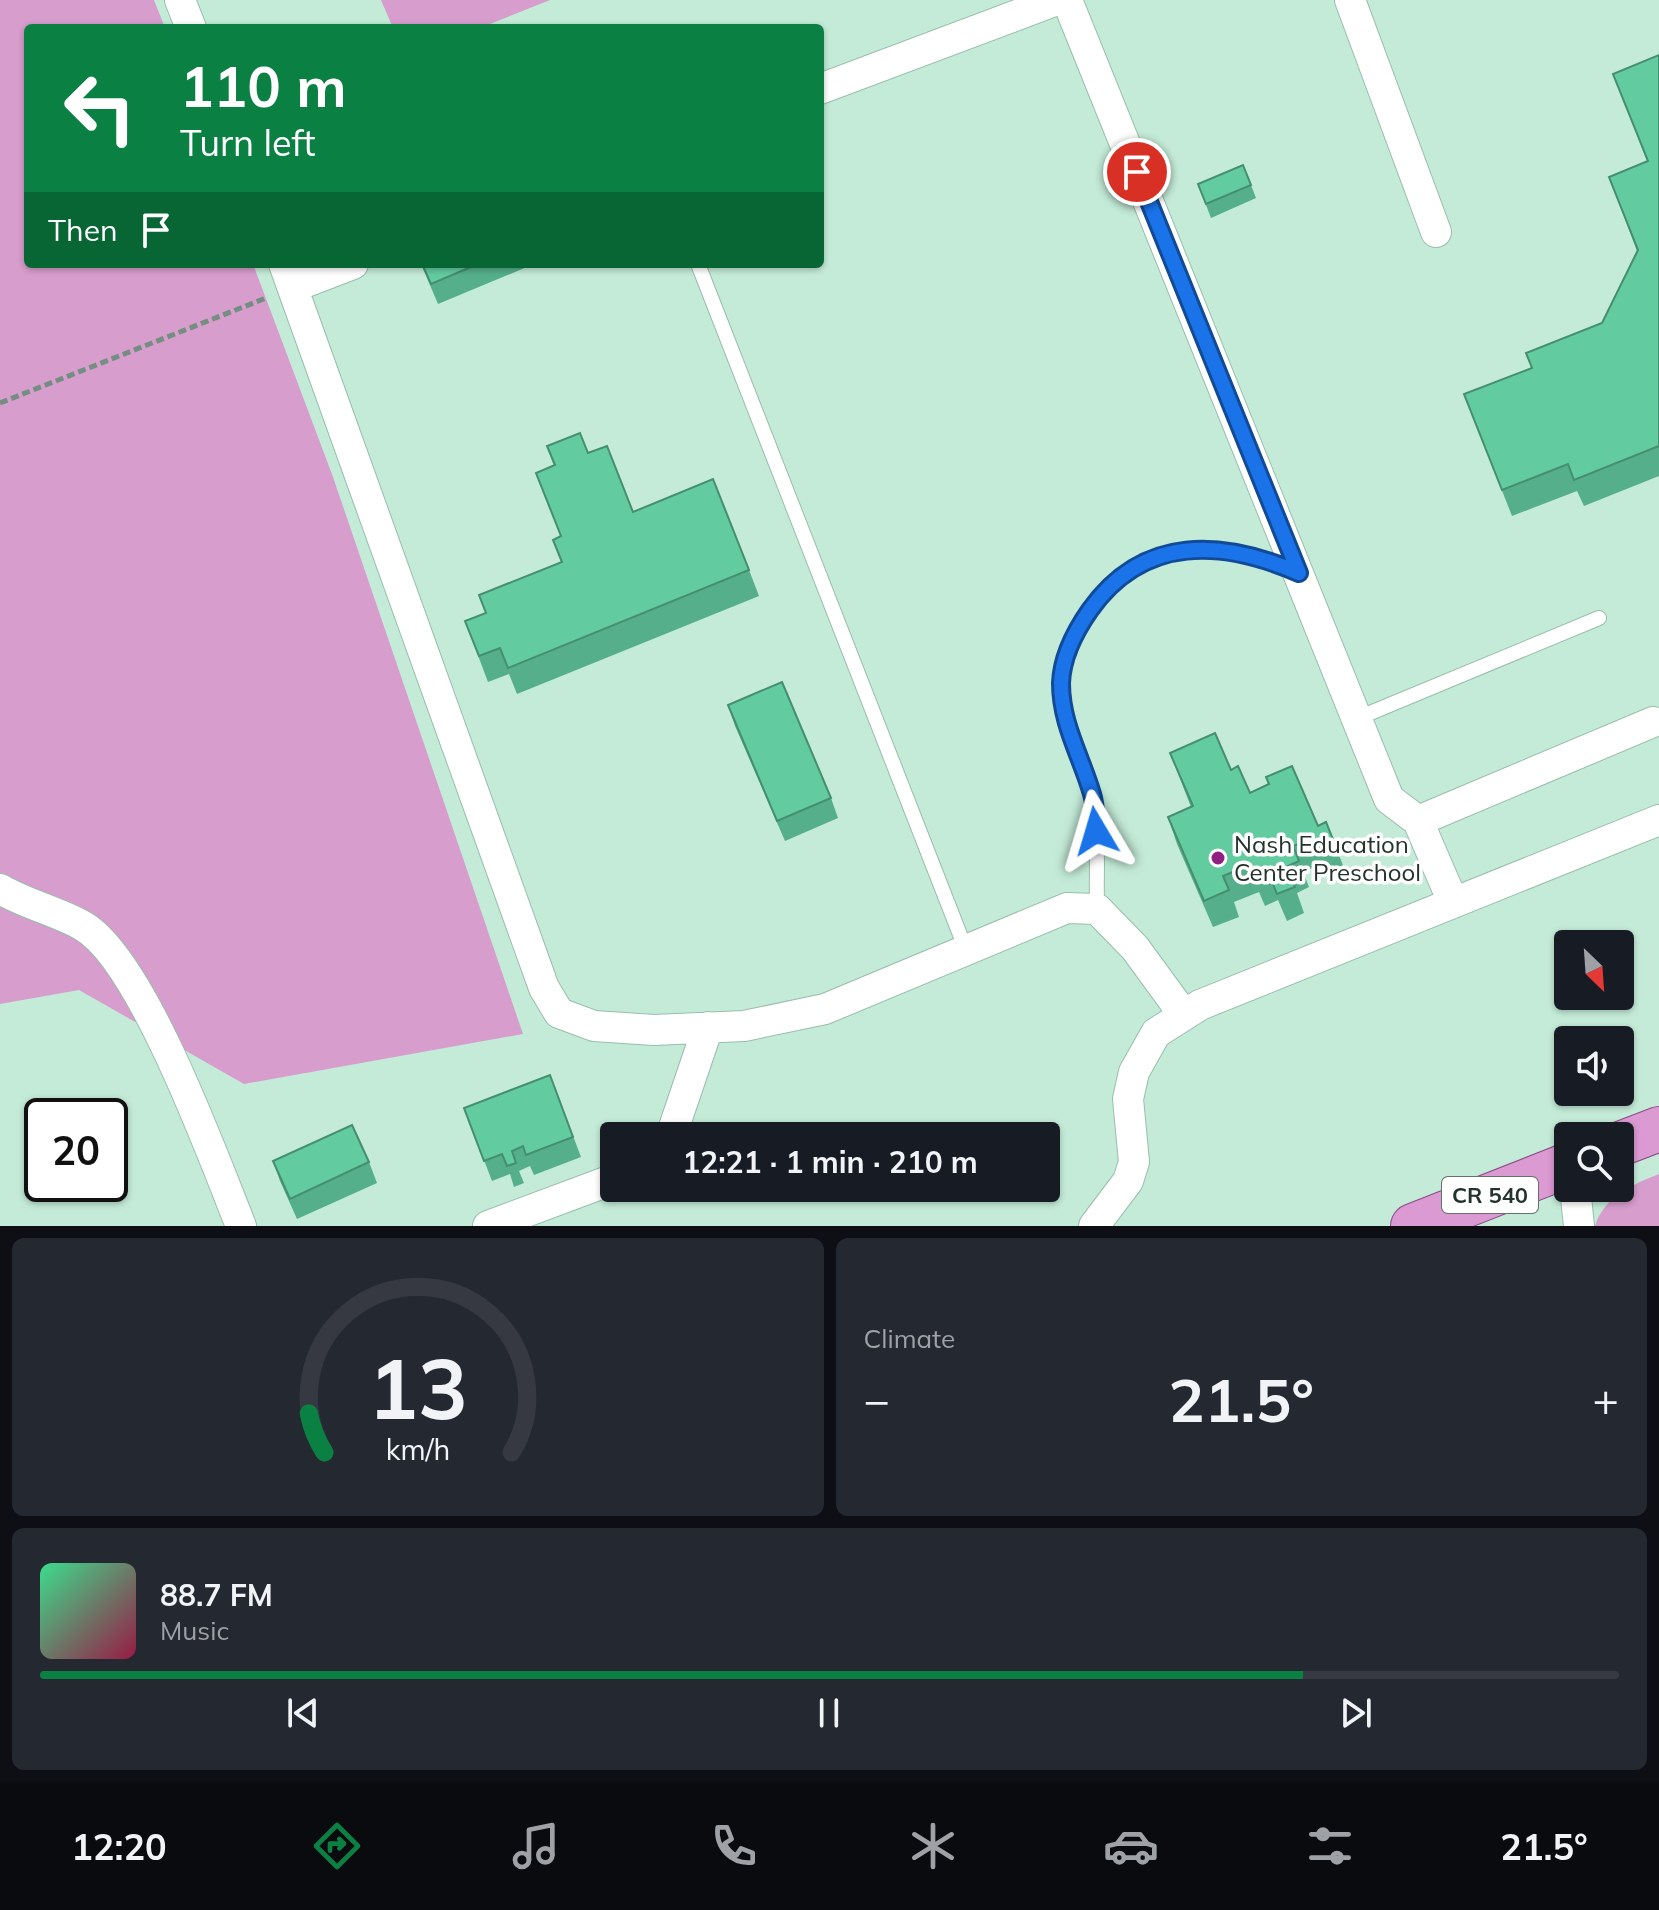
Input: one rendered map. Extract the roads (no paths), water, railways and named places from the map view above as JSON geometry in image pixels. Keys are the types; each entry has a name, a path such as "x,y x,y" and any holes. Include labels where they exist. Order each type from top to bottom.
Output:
{"main road":[{"path":"1634,1139 1659,1129"},
{"name":"CR 540","path":"1413,1226 1554,1171"}],"street":[{"path":"180,0 189,24"},
{"path":"824,87 1057,0"},
{"path":"1067,0 1389,799 1418,821 1453,902"},
{"path":"1350,0 1436,232"},
{"path":"329,268 288,275 544,988 559,1013 594,1026 654,1030 744,1026 825,1009 1067,908 1097,909 1135,948 1184,1015"},
{"path":"1418,821 1653,722"},
{"path":"1094,1226 1128,1181 1134,1162 1128,1099 1134,1072 1156,1033 1215,999 1659,820"},
{"path":"0,889 25,904 85,927 120,961 179,1074 241,1226"},
{"path":"676,1122 708,1027"},
{"path":"488,1226 600,1184"},
{"path":"1576,1202 1579,1226"}],"lane":[{"path":"700,268 966,950"},
{"path":"1097,909 1093,797 1063,717 1062,705 1061,680 1068,651 1081,623 1099,597 1126,575 1156,557 1183,550 1221,550 1258,555 1299,573"},
{"path":"1358,718 1599,618"}],"place":[{"name":"Nash Education Center Preschool","path":"1218,858"}]}
